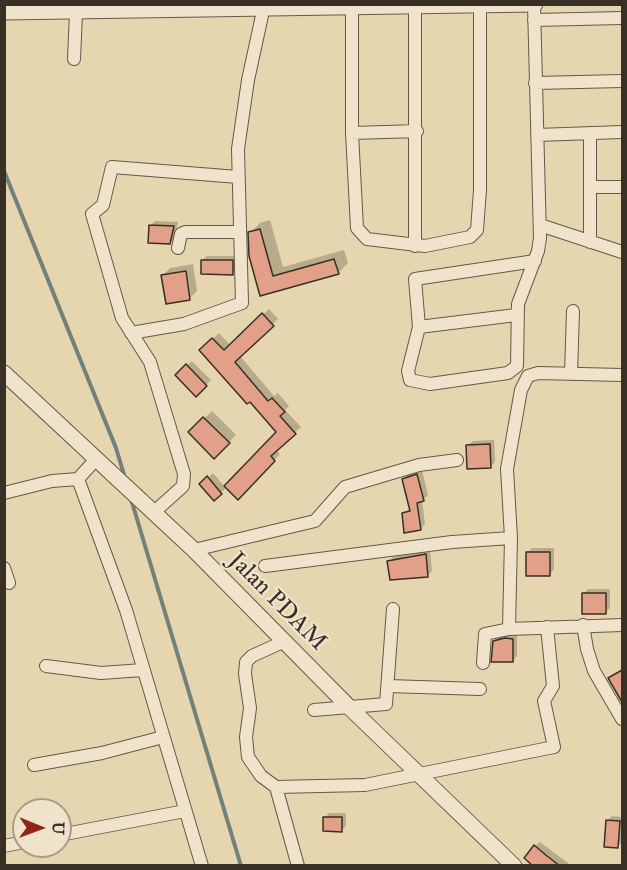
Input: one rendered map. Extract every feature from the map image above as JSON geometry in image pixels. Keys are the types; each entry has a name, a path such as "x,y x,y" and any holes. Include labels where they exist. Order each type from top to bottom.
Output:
{"street":[{"path":"4,12 76,13 224,8 263,10 351,6 535,4 539,246 534,261 520,295 516,315 518,360 513,370 430,384 413,382 409,378 419,327 414,284 416,278 534,261"},
{"path":"351,6 352,133 357,228 367,239 415,246 454,242 470,237 477,230 480,190 480,6"},
{"path":"415,7 417,131 415,246"},
{"path":"131,333 184,324 240,305 243,298 238,177 240,128 263,10"},
{"path":"74,59 76,13"},
{"path":"534,20 622,18"},
{"path":"535,83 622,81"},
{"path":"352,133 417,131"},
{"path":"537,135 622,132"},
{"path":"590,133 590,242"},
{"path":"148,508 179,491 185,479 150,362 131,333 118,306 92,214 103,205 111,168 238,177"},
{"path":"590,187 622,187"},
{"path":"540,225 622,252"},
{"path":"178,248 181,234 185,232 239,232"},
{"path":"571,374 573,311"},
{"path":"419,327 516,315"},
{"name":"Jalan PDAM","path":"4,373 194,550 348,707 514,866"},
{"path":"509,629 511,538 507,469 521,390 525,381 532,374 622,375"},
{"path":"4,493 52,481 78,479 96,459"},
{"path":"194,550 311,522 320,517 345,487 418,465 457,460"},
{"path":"78,479 126,610 202,866"},
{"path":"265,566 452,542 511,538"},
{"path":"4,568 9,583"},
{"path":"314,710 385,706 393,609"},
{"path":"483,663 485,634 509,629 584,625 622,626 622,612"},
{"path":"584,625 587,649 594,671 622,719"},
{"path":"285,641 252,656 246,662 245,674 250,708 246,738 248,756 261,776 276,787 365,785 554,747 544,700 553,686 547,627"},
{"path":"46,666 102,673 142,669"},
{"path":"388,686 480,689"},
{"path":"34,765 102,753 163,737"},
{"path":"276,787 298,866"},
{"path":"72,833 185,811"}],"building":[{"path":"149,225 174,226 170,244 148,243"},
{"path":"260,229 273,276 334,259 339,274 260,296 249,256 248,232"},
{"path":"201,260 233,260 233,275 201,274"},
{"path":"186,271 190,300 166,304 161,275"},
{"path":"262,313 274,326 235,362 268,401 272,398 285,412 280,416 296,434 271,456 275,461 238,500 224,486 276,432 250,402 247,404 199,350 212,338 224,350"},
{"path":"186,364 207,386 196,397 175,375"},
{"path":"203,417 230,443 214,459 188,432"},
{"path":"490,444 491,468 467,469 466,445"},
{"path":"417,474 424,501 417,503 421,530 404,533 402,513 410,511 402,479"},
{"path":"207,476 222,494 214,501 199,484"},
{"path":"526,552 550,552 550,576 526,576"},
{"path":"426,554 428,577 390,580 387,561"},
{"path":"582,593 606,593 606,614 582,614"},
{"path":"513,639 513,662 491,662 493,641"},
{"path":"622,670 622,702 608,678"},
{"path":"323,817 342,817 342,832 323,831"},
{"path":"606,820 620,821 618,848 604,847"},
{"path":"534,845 560,866 533,866 524,858"}],"waterway":[{"path":"4,171 116,448 125,478"},
{"path":"131,499 241,866"}]}
